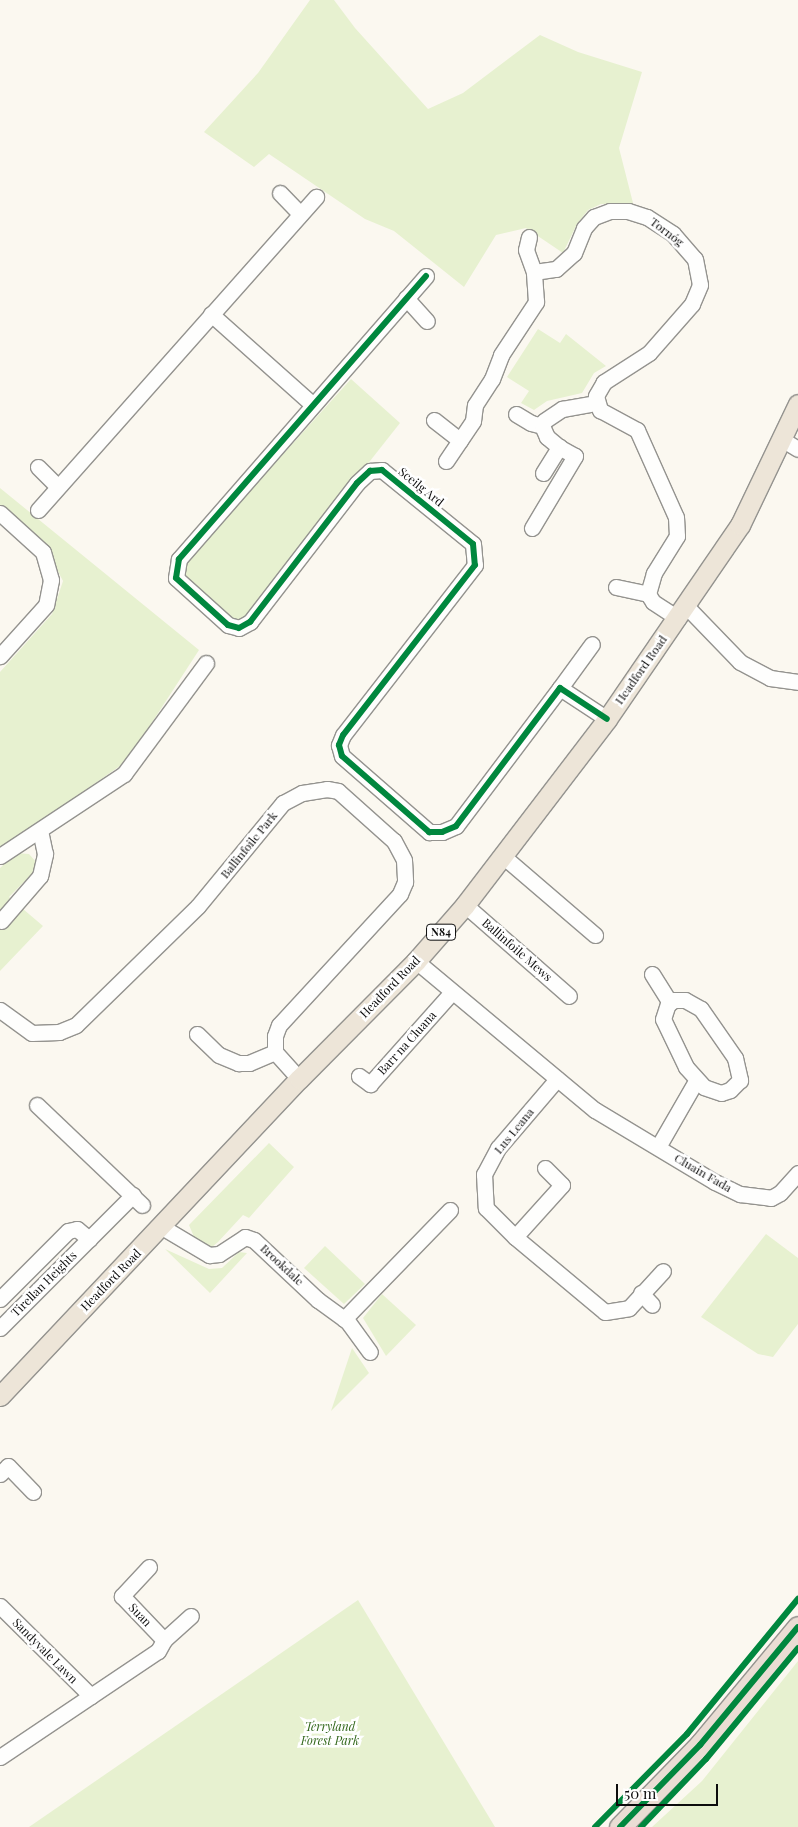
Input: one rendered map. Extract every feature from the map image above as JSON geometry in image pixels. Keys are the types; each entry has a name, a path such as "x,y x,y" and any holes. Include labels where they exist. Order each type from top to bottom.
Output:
{"highway":[{"path":"620,1827 700,1745 798,1627"}],"main road":[{"name":"Headford Road","path":"0,1396 162,1227 299,1079 416,961 504,857 607,719 740,525 790,444 798,404"}],"street":[{"path":"280,193 300,214"},
{"path":"38,510 316,197"},
{"name":"Tornóg","path":"534,272 562,265 574,253 588,222 601,213 618,210 637,213 653,220 683,243 695,259 700,285 692,304 649,353 604,382 597,392 596,403"},
{"path":"446,461 472,420 475,405 492,379 501,355 536,302 534,272 526,250 529,237"},
{"name":"Sceilg Ard","path":"426,276 312,404 179,559 176,578 228,626 239,628 244,625 370,471 382,470 474,544 475,565 339,745 342,756 429,832 442,832 456,826 592,644"},
{"path":"406,298 427,322"},
{"path":"211,314 312,404"},
{"path":"542,426 547,417 556,411 596,403 600,410 637,430 676,517 677,536 654,573 648,594"},
{"path":"516,414 531,423 542,426"},
{"path":"434,420 460,440"},
{"path":"532,528 575,456 559,447 547,437 542,426"},
{"path":"543,473 559,447"},
{"path":"38,467 58,486"},
{"path":"0,513 43,552 51,580 46,605 0,656"},
{"path":"616,587 648,594 653,602 682,612 740,662 770,678 798,682"},
{"path":"0,856 124,774 206,663"},
{"path":"560,688 607,719"},
{"name":"Ballinfoile Park","path":"0,1010 32,1033 59,1032 76,1024 198,906 283,803 302,792 328,789 338,791 394,841 404,860 405,882 400,894 377,920 287,1014 276,1030 275,1052"},
{"path":"1,921 40,876 45,854 40,831"},
{"path":"504,857 595,935"},
{"name":"Ballinfoile Mews","path":"465,905 569,996"},
{"path":"416,961 557,1079"},
{"path":"652,974 670,1003"},
{"name":"Barr na Cluana","path":"359,1076 370,1084 452,992"},
{"path":"685,1000 701,1009 740,1071 740,1080 721,1093 696,1081 667,1030 663,1019 670,1003 685,1000"},
{"path":"197,1034 219,1054 238,1063 249,1064 275,1052 299,1079"},
{"name":"Cluain Fada","path":"557,1079 596,1110 740,1194 771,1198 780,1194 798,1173"},
{"name":"Lus Leana","path":"557,1079 498,1148 484,1174 486,1208 515,1237 605,1312 629,1308 663,1271"},
{"path":"658,1147 696,1081"},
{"name":"Tirellan Heights","path":"0,1328 88,1239 137,1200 37,1105"},
{"path":"515,1237 562,1185 546,1168"},
{"path":"344,1319 450,1210"},
{"name":"Brookdale","path":"162,1227 208,1255 219,1254 245,1238 254,1240 359,1333 370,1352"},
{"name":"Tirellan Heights","path":"0,1299 68,1231 77,1229 88,1239"},
{"path":"641,1293 652,1305"},
{"path":"0,1474 8,1466 34,1492"},
{"name":"Suan","path":"149,1567 122,1596 164,1640"},
{"name":"Sandyvale Lawn","path":"0,1606 91,1696"},
{"path":"0,1757 153,1654 164,1640 191,1616"}],"green space":[{"path":"310,0 334,0 355,28 428,109 463,93 540,35 578,52 642,72 619,148 633,203 601,204 588,210 577,224 563,253 526,228 496,235 464,287 394,231 365,219 269,154 254,167 204,132 258,73"},
{"path":"538,329 560,343 566,334 606,366 594,373 582,393 547,401 534,410 521,403 529,391 507,377"},
{"path":"351,379 400,423 247,617 239,620 230,618 188,581 183,573 184,564"},
{"path":"0,488 199,650 127,761 0,850 0,672 52,614 63,581 42,541 0,512"},
{"path":"16,853 29,854 37,863 32,874 9,897 43,926 0,971 0,868"},
{"path":"269,1143 294,1167 249,1218 243,1215 212,1247 204,1246 194,1237 189,1225"},
{"path":"766,1234 798,1258 798,1324 773,1357 758,1354 701,1317"},
{"path":"325,1246 365,1284 344,1304 304,1268"},
{"path":"165,1249 209,1269 222,1268 239,1252 247,1253 210,1293"},
{"path":"382,1294 416,1325 386,1356 363,1318"},
{"path":"352,1348 369,1373 331,1411"},
{"name":"Terryland Forest Park","path":"358,1600 495,1827 29,1827"},
{"path":"798,1661 798,1827 652,1827 702,1781"}],"cycle path":[{"path":"426,276 179,559 176,578 228,625 239,628 250,622 357,483 370,471 382,470 473,544 475,565 343,735 339,745 342,756 429,832 442,832 456,826 560,688 607,719"},
{"path":"595,1827 687,1734 798,1599"},
{"path":"620,1827 700,1745 798,1627"},
{"path":"641,1827 706,1759 798,1648"}]}
